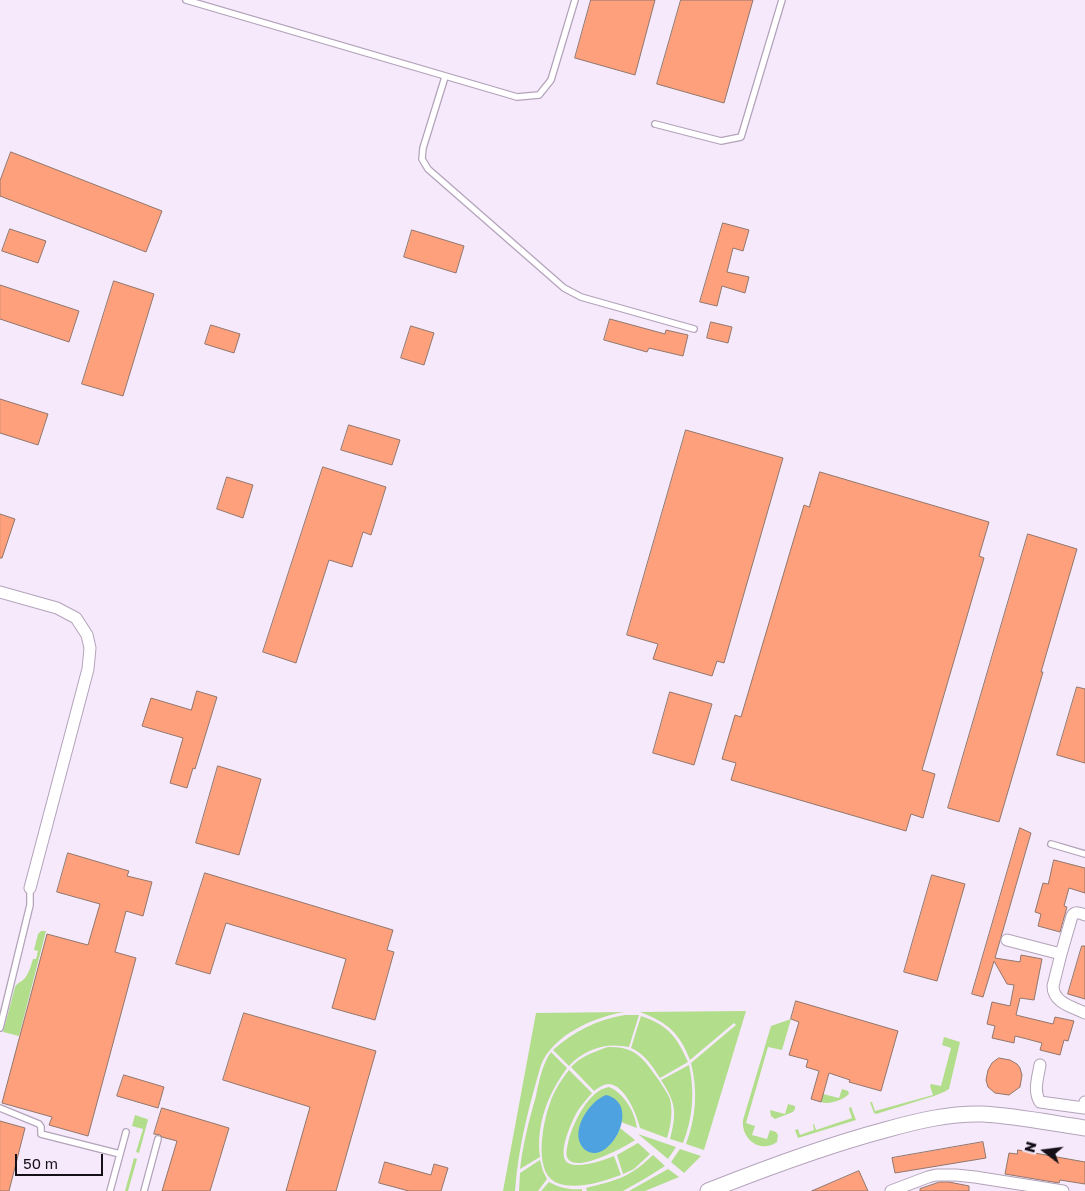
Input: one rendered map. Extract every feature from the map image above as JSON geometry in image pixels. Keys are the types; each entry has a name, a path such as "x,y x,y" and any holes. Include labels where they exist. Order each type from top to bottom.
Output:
{"main road":[{"path":"708,1191 760,1170 848,1140 934,1118 982,1114 1085,1128"}],"street":[{"path":"0,592 57,608 76,618 87,635 90,648 88,669 30,888"},
{"path":"1085,915 1075,913 1072,916 1053,986 1055,996 1063,1003 1085,1013"},
{"path":"1007,940 1061,954"},
{"path":"1040,1065 1036,1091 1040,1102 1084,1108 1085,1102"},
{"path":"891,1191 936,1175 956,1175 975,1176 1063,1191"}],"lane":[{"path":"186,0 517,97 539,95 550,80 575,0"},
{"path":"655,124 721,141 741,137 782,0"},
{"path":"445,77 423,148 422,159 428,169 564,288 581,297 694,329"},
{"path":"1051,844 1085,854"},
{"path":"0,1028 30,905 30,888"},
{"path":"0,1108 39,1124 41,1134 120,1154"},
{"path":"110,1191 126,1132"},
{"path":"144,1191 158,1139"}],"green space":[{"path":"41,931 46,931 19,1036 3,1032 15,987 26,977 33,959 36,959 38,951 34,950 38,934"},
{"path":"746,1011 704,1150 686,1144 695,1104 695,1084 691,1063 736,1025 734,1023 690,1060 677,1035 658,1020 640,1012"},
{"path":"624,1012 600,1018 576,1029 565,1036 547,1054 541,1065 532,1096 519,1159 515,1191 503,1191 536,1013"},
{"path":"625,1015 639,1015 629,1047 612,1045 596,1048 582,1055 569,1066 553,1050 586,1027"},
{"path":"641,1016 665,1028 680,1046 688,1062 660,1078 644,1057 631,1048"},
{"path":"791,1019 782,1050 768,1047 746,1123 755,1126 752,1135 767,1139 770,1130 776,1132 778,1135 777,1142 771,1145 758,1145 753,1143 745,1133 743,1120 771,1026"},
{"path":"944,1037 960,1042 949,1089 934,1096 876,1114 874,1113 870,1102 872,1102 875,1111 933,1095 930,1086 931,1084 941,1086 951,1048 942,1045"},
{"path":"608,1047 625,1049 638,1055 648,1065 663,1086 670,1099 671,1108 667,1138 640,1128 633,1109 620,1089 609,1084 603,1085 594,1091 571,1067 583,1057"},
{"path":"551,1052 567,1068 554,1088 545,1110 540,1133 540,1157 520,1169 526,1132 540,1079 545,1062"},
{"path":"689,1065 692,1104 689,1124 683,1143 670,1139 674,1122 674,1108 670,1095 661,1080"},
{"path":"569,1070 592,1093 579,1109 572,1123 564,1146 565,1159 568,1163 578,1165 614,1156 621,1175 597,1183 579,1186 563,1185 555,1182 548,1176 542,1157 543,1133 547,1111 554,1094"},
{"path":"609,1087 624,1098 634,1116 637,1128 621,1122 622,1113 591,1152 596,1152 609,1145 620,1128 635,1140 622,1148 591,1161 573,1162 568,1159 566,1151 577,1118 594,1094"},
{"path":"842,1089 848,1091 849,1094 836,1101 821,1102 823,1094 839,1098"},
{"path":"788,1104 795,1106 793,1112 775,1119 771,1116 770,1110 785,1114"},
{"path":"850,1107 856,1120 798,1138 795,1130 798,1129 800,1135 814,1130 813,1124 816,1130 852,1118"},
{"path":"135,1115 148,1120 139,1153 136,1152 143,1129 132,1126"},
{"path":"638,1134 676,1147 668,1159"},
{"path":"638,1143 650,1154 634,1169 623,1174 617,1155"},
{"path":"680,1149 701,1156 684,1173 671,1162"},
{"path":"653,1155 665,1166 623,1191 587,1191 586,1188 614,1180 637,1169"},
{"path":"134,1158 137,1159 128,1191 125,1191"},
{"path":"540,1160 547,1179 538,1191 519,1191 520,1173"},
{"path":"668,1169 679,1177 645,1191 629,1191"},
{"path":"549,1182 565,1188 582,1189 582,1191 541,1191"}],"water":[{"path":"606,1095 617,1101 622,1110 622,1122 611,1144 602,1151 593,1153 584,1149 580,1142 578,1135 579,1126 593,1104"}],"building":[{"path":"591,0 655,0 635,75 575,58"},
{"path":"681,0 753,0 724,103 657,84"},
{"path":"11,152 162,211 146,252 0,196 0,181"},
{"path":"723,223 749,230 743,251 733,248 727,272 749,277 745,293 722,286 717,306 700,302"},
{"path":"10,229 46,241 38,263 2,251"},
{"path":"412,230 464,246 456,273 404,257"},
{"path":"114,281 154,294 123,396 82,384"},
{"path":"0,285 79,311 69,342 0,319"},
{"path":"610,319 665,334 666,330 688,335 683,356 649,348 647,352 604,340"},
{"path":"711,322 732,327 728,343 707,338"},
{"path":"211,325 240,334 234,353 205,344"},
{"path":"411,326 434,333 424,365 401,358"},
{"path":"0,399 48,414 38,445 0,433"},
{"path":"349,425 400,440 392,465 341,450"},
{"path":"686,430 783,458 724,663 717,661 712,676 653,659 658,644 627,635"},
{"path":"323,467 386,487 371,535 363,532 352,567 329,560 296,663 263,652"},
{"path":"820,472 989,522 979,556 984,558 922,770 935,774 923,818 911,814 906,831 731,780 736,763 722,759 735,715 741,717 804,505 809,507"},
{"path":"227,477 253,485 243,518 217,509"},
{"path":"0,514 15,519 2,558 0,558"},
{"path":"1028,534 1077,549 999,822 948,808"},
{"path":"1077,687 1085,689 1085,763 1057,755"},
{"path":"197,691 217,697 195,769 193,768 187,788 170,783 183,738 142,726 151,698 191,710"},
{"path":"670,692 712,704 694,765 653,753"},
{"path":"218,766 261,779 239,855 196,843"},
{"path":"1020,828 1031,833 995,958 1020,962 1021,955 1042,959 1034,1000 1020,998 1016,1015 1053,1024 1055,1017 1074,1021 1068,1041 1064,1040 1060,1055 1040,1050 1042,1043 1015,1036 1014,1043 992,1038 995,1026 987,1024 992,1002 1010,1006 1014,985 1007,984 994,961 983,997 972,994"},
{"path":"68,853 129,871 127,876 152,882 143,916 126,911 115,952 136,958 88,1136 49,1125 52,1117 2,1103 47,934 88,945 100,904 57,892"},
{"path":"1054,860 1085,868 1085,893 1069,888 1064,906 1067,907 1060,932 1038,926 1041,914 1035,912 1043,883 1048,884"},
{"path":"205,873 393,930 387,950 394,952 375,1020 332,1008 346,959 226,923 210,974 176,964"},
{"path":"932,875 965,884 937,981 904,972"},
{"path":"1082,946 1085,946 1085,999 1068,994"},
{"path":"796,1001 898,1031 881,1091 849,1082 850,1080 829,1073 821,1102 811,1099 819,1071 806,1067 808,1060 789,1055 799,1022 791,1019"},
{"path":"244,1013 376,1051 336,1191 286,1191 310,1107 223,1080"},
{"path":"999,1058 1010,1060 1017,1064 1022,1075 1020,1087 1009,1095 995,1093 988,1087 986,1080 992,1063"},
{"path":"124,1075 164,1087 158,1108 117,1096"},
{"path":"162,1108 229,1128 210,1191 162,1191 177,1141 154,1134"},
{"path":"0,1121 25,1128 9,1191 0,1191"},
{"path":"983,1142 986,1158 895,1173 892,1158"},
{"path":"1018,1150 1085,1162 1085,1184 1060,1180 1059,1183 1005,1174 1009,1153 1017,1154"},
{"path":"385,1162 431,1175 434,1164 448,1168 441,1191 409,1191 379,1183"},
{"path":"859,1171 868,1191 812,1191"},
{"path":"940,1182 969,1186 969,1191 920,1191 920,1189"}]}
